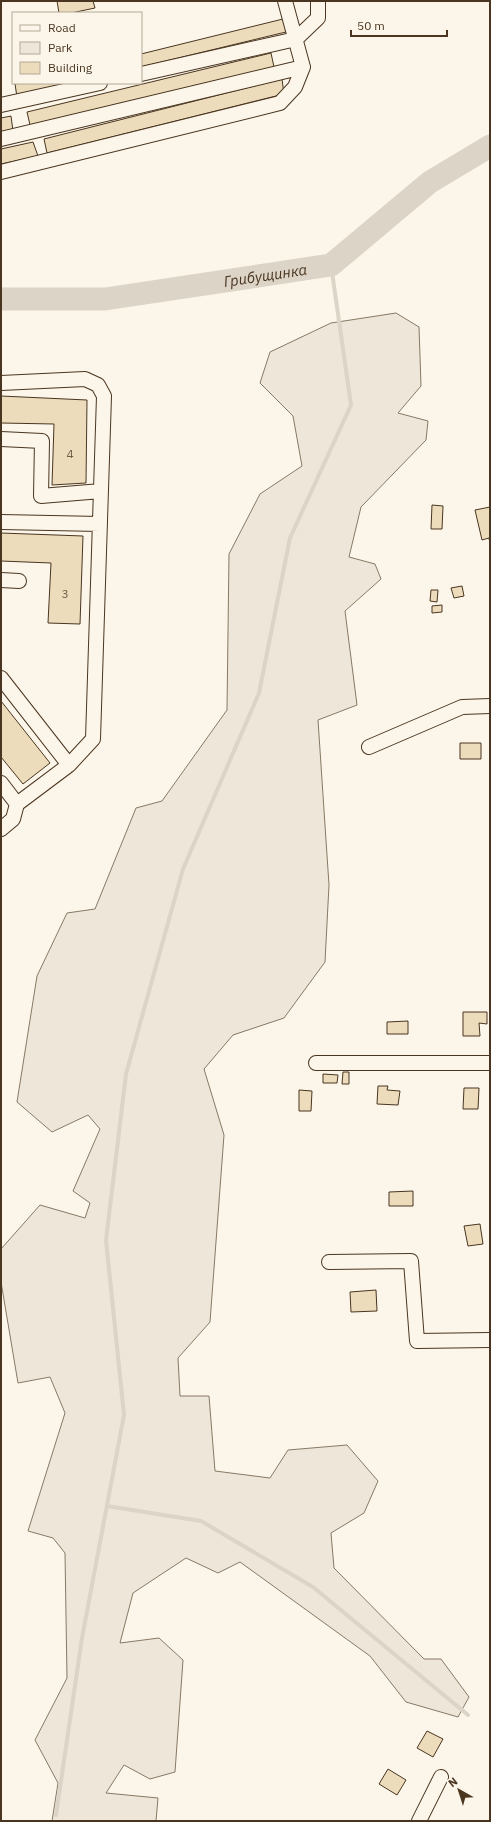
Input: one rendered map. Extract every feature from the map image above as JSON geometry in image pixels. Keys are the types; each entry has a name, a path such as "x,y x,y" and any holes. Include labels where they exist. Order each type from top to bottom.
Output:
{"street":[{"path":"1,172 280,103 295,87 303,67 285,1"},
{"path":"142,74 296,39 318,18 318,1"},
{"path":"1,139 303,67"},
{"path":"1,105 96,84"},
{"path":"1,383 85,379 98,385 104,396 93,739 68,765 17,804 13,819 1,829"},
{"path":"1,439 42,441 42,496 101,491"},
{"path":"1,522 100,524"},
{"path":"1,580 19,581"},
{"path":"1,678 68,765"},
{"path":"369,747 462,707 490,706"},
{"path":"1,783 17,804"},
{"path":"316,1063 490,1063"},
{"path":"329,1262 411,1262 417,1341 490,1340"},
{"path":"418,1821 441,1777"}],"green space":[{"path":"396,313 419,327 421,386 398,413 428,421 426,440 361,507 349,557 375,564 381,579 345,611 357,705 318,720 329,885 325,962 284,1018 233,1035 204,1069 224,1135 210,1322 178,1358 180,1396 209,1396 215,1471 270,1478 288,1450 347,1445 378,1481 364,1513 331,1533 334,1568 424,1659 441,1659 469,1697 458,1717 406,1702 370,1656 240,1562 218,1573 186,1558 133,1593 120,1643 159,1638 183,1660 175,1772 150,1779 124,1765 106,1793 158,1798 156,1821 52,1821 58,1783 35,1740 67,1678 65,1553 53,1538 28,1531 65,1413 50,1377 18,1383 1,1282 1,1249 40,1205 85,1218 90,1203 73,1191 100,1129 88,1115 52,1132 17,1102 37,976 67,913 95,909 136,808 162,801 227,710 229,554 260,494 302,466 293,416 260,383 270,352 331,323"}],"building":[{"path":"57,1 93,1 95,8 76,12 59,12"},
{"path":"287,18 290,31 142,67 142,54"},
{"path":"271,53 274,67 30,125 27,112"},
{"path":"282,79 284,94 47,153 44,139"},
{"path":"15,84 69,84 17,97"},
{"path":"11,116 13,131 1,134 1,118"},
{"path":"33,142 38,156 1,164 1,149"},
{"path":"1,396 87,400 86,483 52,485 54,424 1,423"},
{"path":"432,505 443,506 442,529 431,529"},
{"path":"490,507 490,544 489,538 482,540 475,510"},
{"path":"1,533 83,536 80,624 48,623 51,563 1,561"},
{"path":"462,586 464,596 454,598 451,588"},
{"path":"431,590 438,590 437,602 430,601"},
{"path":"442,605 442,612 432,613 432,606"},
{"path":"1,701 50,763 23,784 1,757"},
{"path":"460,743 481,743 481,759 460,759"},
{"path":"463,1012 487,1012 487,1024 479,1023 480,1036 463,1036"},
{"path":"408,1021 408,1034 387,1034 387,1022"},
{"path":"343,1072 349,1072 349,1084 342,1084"},
{"path":"323,1074 338,1075 337,1083 323,1083"},
{"path":"378,1086 388,1086 387,1090 400,1091 398,1105 377,1104"},
{"path":"464,1088 479,1088 478,1109 463,1109"},
{"path":"299,1090 312,1091 311,1111 299,1111"},
{"path":"413,1191 413,1206 389,1206 389,1192"},
{"path":"480,1224 483,1244 468,1246 464,1226"},
{"path":"376,1290 377,1311 351,1312 350,1292"},
{"path":"427,1731 443,1739 433,1757 417,1748"},
{"path":"388,1769 406,1780 397,1795 379,1784"}],"waterway":[{"name":"Грибущинка","path":"1,299 105,299 331,265 430,182 490,146"},
{"path":"56,1815 82,1638 124,1415 106,1240 126,1074 183,869 259,693 290,538 351,405 331,265"},
{"path":"107,1506 201,1521 313,1587 468,1715"}]}
